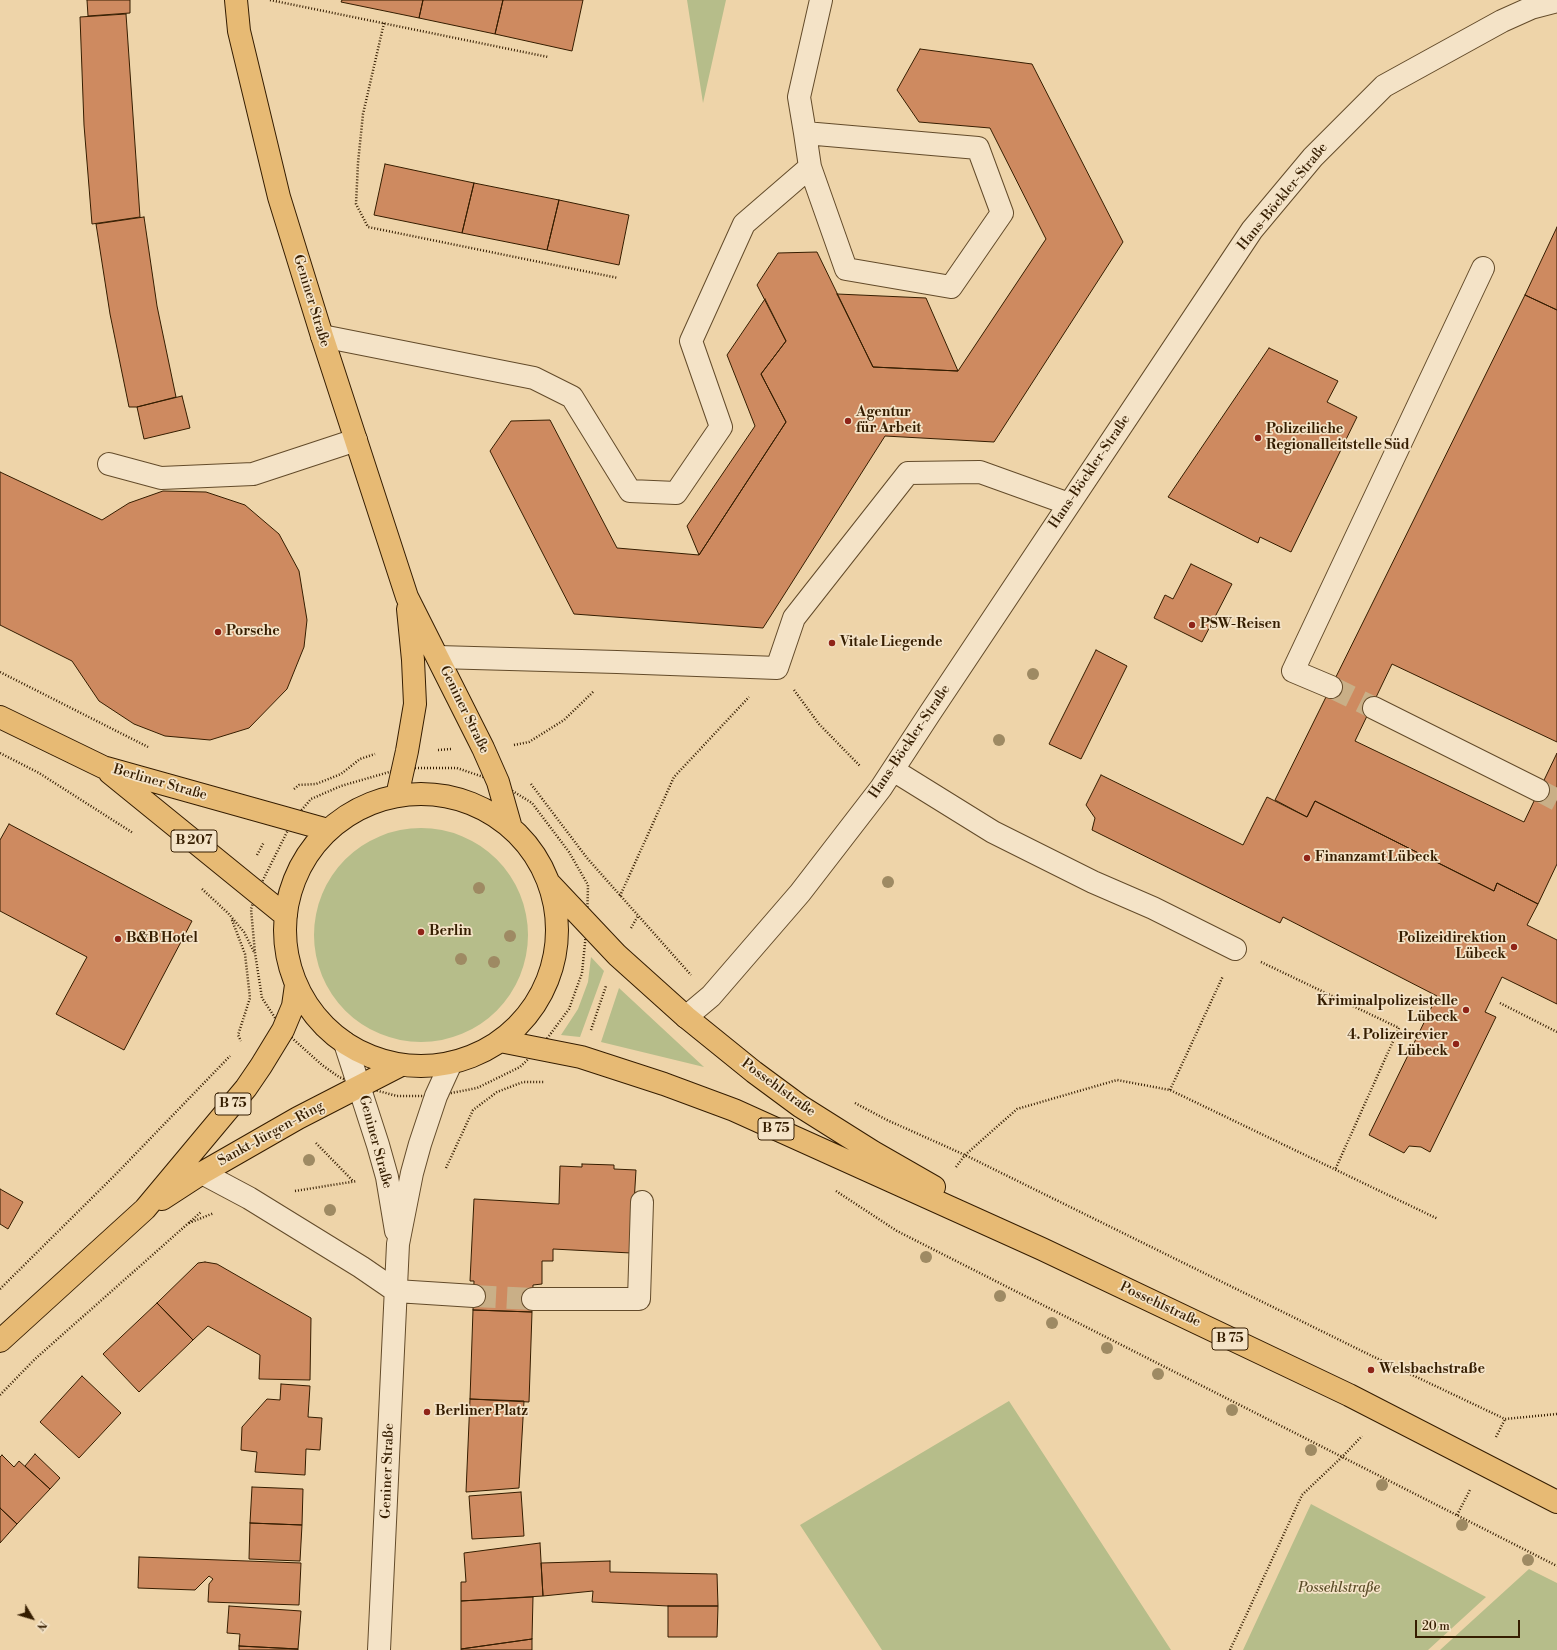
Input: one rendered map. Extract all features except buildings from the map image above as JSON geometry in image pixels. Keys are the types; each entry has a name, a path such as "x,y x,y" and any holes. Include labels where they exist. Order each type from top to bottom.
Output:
{"main road":[{"name":"Geniner Straße","path":"236,0 239,30 279,197 322,336 407,597 483,748 498,782 511,828"},
{"name":"Geniner Straße","path":"397,796 415,704 413,660 407,597"},
{"name":"B 207","path":"0,716 103,767"},
{"name":"Berliner Straße","path":"103,767 328,830"},
{"name":"Berliner Straße","path":"103,767 286,916"},
{"path":"438,794 477,805 511,828 533,852 548,881 555,910 556,940 551,969 539,997 522,1021 500,1041 476,1054 451,1063 426,1066 401,1065 372,1057 345,1043 325,1027 308,1007 296,985 288,963 285,939 286,916 293,884 307,855 328,830 348,814 372,803 397,796 438,794"},
{"name":"Possehlstraße","path":"548,881 617,955 686,1017 754,1072 800,1106 873,1152 1042,1249"},
{"name":"Sankt-Jürgen-Ring","path":"0,1341 146,1209 246,1088 283,1030 293,1006 296,985"},
{"name":"Possehlstraße","path":"500,1041 540,1048 581,1058 664,1084 734,1110 1042,1249 1349,1395 1557,1502"},
{"name":"Sankt-Jürgen-Ring","path":"146,1209 202,1173 298,1118 401,1065"}],"street":[{"path":"804,133 978,148 1002,213 951,287 846,269 810,167 804,133 799,97 821,0"},
{"name":"Hans-Böckler-Straße","path":"686,1017 711,996 800,893 881,788 1252,230 1313,157 1384,86 1530,4 1557,1"},
{"path":"322,336 534,378 572,397 630,491 676,493 720,427 691,341 744,224 810,167"},
{"path":"1331,687 1293,670 1483,268"},
{"path":"109,464 162,478 252,474 356,440"},
{"path":"438,658 616,662 777,668 794,618 908,473 980,472 1069,504"},
{"path":"1374,708 1538,790"},
{"path":"893,770 993,832 1093,882 1153,908 1236,949"},
{"name":"Geniner Straße","path":"345,1043 360,1086 387,1177 398,1244"},
{"name":"Geniner Straße","path":"380,1650 389,1456 390,1388 398,1244 412,1173 436,1096 451,1063"},
{"path":"202,1173 269,1211 356,1264 396,1291 474,1296"},
{"path":"533,1299 639,1299 642,1202"}],"path":[{"path":"270,0 548,57"},
{"path":"384,23 363,114 358,163 356,204 368,227 618,278"},
{"path":"507,747 529,742 564,720 597,689 616,662"},
{"path":"620,896 674,777 777,668 819,724 881,788"},
{"path":"0,672 149,747"},
{"path":"0,753 39,773 136,834"},
{"path":"292,790 299,785 316,784 341,774 360,760 372,754"},
{"path":"403,768 457,768 498,782 532,804 569,852 588,885 587,923 582,973 569,1009 540,1048 520,1067 477,1088 436,1096 397,1096 360,1086 339,1078 283,1030 262,998 255,953 251,909 257,892 293,820 311,798 341,786 403,768"},
{"path":"530,783 587,858 711,996"},
{"path":"200,887 228,913 244,932 255,953"},
{"path":"228,913 234,922 245,954 250,991 250,998 238,1035 242,1043"},
{"path":"581,1058 617,955 638,916"},
{"path":"1170,1090 1236,949 1399,1028 1335,1170"},
{"path":"1500,1003 1557,1032"},
{"path":"0,1289 116,1174 231,1055"},
{"path":"938,1189 965,1155 1017,1109 1117,1080 1170,1090 1438,1219"},
{"path":"445,1170 473,1110 497,1092 523,1082 545,1082"},
{"path":"852,1102 887,1120 965,1155 1370,1355 1505,1419 1557,1414"},
{"path":"316,1142 353,1182"},
{"path":"830,1187 897,1230 1557,1566"},
{"path":"0,1395 35,1359 185,1224"},
{"path":"1230,1650 1302,1495 1343,1456 1383,1413"}],"green space":[{"path":"687,0 726,0 703,103"},
{"path":"410,828 432,828 452,832 472,840 497,859 516,884 524,904 528,924 528,946 524,966 516,986 497,1011 472,1030 452,1038 432,1042 410,1042 390,1038 370,1030 353,1018 338,1003 326,986 318,966 314,946 314,924 318,904 326,884 338,867 353,852 370,840 390,832"},
{"path":"591,957 604,971 580,1037 561,1035 578,1009 588,982"},
{"path":"619,988 704,1067 601,1042"},
{"path":"1009,1401 1171,1650 882,1650 800,1525"},
{"name":"Possehlstraße","path":"1311,1504 1486,1597 1428,1650 1243,1650"},
{"path":"1529,1569 1557,1583 1557,1650 1440,1650"}],"tunnel":[{"path":"1331,687 1374,708"},
{"path":"1538,790 1557,800"},
{"path":"474,1296 533,1299"}],"place":[{"name":"Agentur für Arbeit","path":"848,421"},
{"name":"Polizeiliche Regionalleitstelle Süd","path":"1258,438"},
{"name":"PSW-Reisen","path":"1192,625"},
{"name":"Porsche","path":"218,632"},
{"name":"Vitale Liegende","path":"832,643"},
{"name":"Finanzamt Lübeck","path":"1307,858"},
{"name":"Berlin","path":"421,932"},
{"name":"B&B Hotel","path":"118,939"},
{"name":"Polizeidirektion Lübeck","path":"1514,947"},
{"name":"Kriminalpolizeistelle Lübeck","path":"1466,1010"},
{"name":"4. Polizeirevier Lübeck","path":"1456,1044"},
{"name":"Welsbachstraße","path":"1371,1370"},
{"name":"Berliner Platz","path":"427,1412"}]}
